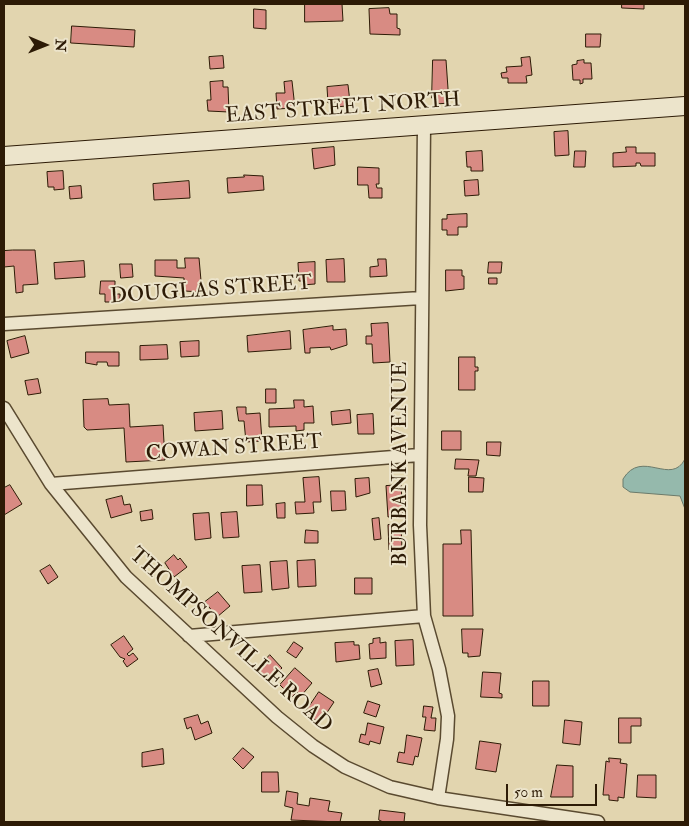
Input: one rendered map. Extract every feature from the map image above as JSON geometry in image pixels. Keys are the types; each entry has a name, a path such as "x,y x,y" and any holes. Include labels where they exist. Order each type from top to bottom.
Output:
{"main road":[{"name":"EAST STREET NORTH","path":"4,156 685,106"}],"street":[{"name":"BURBANK AVENUE","path":"424,126 419,455 424,616 439,670 448,716 447,739 438,798"},
{"name":"DOUGLAS STREET","path":"4,324 422,298"},
{"name":"THOMPSONVILLE ROAD","path":"4,408 52,484 126,577 277,717 313,746 345,767 390,787 438,798 598,822"},
{"name":"COWAN STREET","path":"52,484 419,455"},
{"path":"190,636 424,616"}],"water":[{"path":"685,459 685,509 680,496 630,492 623,487 623,479 631,470 647,466 672,470 679,467"}],"building":[{"path":"305,4 342,4 343,21 305,22"},
{"path":"622,4 644,4 644,9 622,8"},
{"path":"389,8 390,14 397,14 397,28 400,29 400,35 370,34 369,9"},
{"path":"254,9 266,10 266,29 254,28"},
{"path":"72,26 135,30 134,47 71,43"},
{"path":"586,34 601,34 600,47 586,47"},
{"path":"223,56 224,68 210,69 209,57"},
{"path":"530,57 532,75 526,76 527,83 508,83 508,78 502,78 501,73 507,72 506,67 522,66 521,58"},
{"path":"433,60 446,60 449,103 436,104 436,98 432,98"},
{"path":"584,60 584,63 591,63 592,79 583,79 583,83 580,84 580,80 573,80 572,65 577,64 577,61"},
{"path":"223,81 223,87 228,87 229,112 208,111 207,100 211,100 210,82"},
{"path":"292,81 295,108 277,109 276,93 285,93 284,82"},
{"path":"348,85 350,102 346,103 346,106 336,107 335,102 328,103 327,87"},
{"path":"568,131 569,155 555,156 554,132"},
{"path":"334,147 335,165 314,169 312,149"},
{"path":"626,147 636,147 636,153 655,153 655,166 641,166 640,163 636,163 636,166 613,167 613,153 626,152"},
{"path":"482,151 483,171 471,171 471,167 467,167 466,152"},
{"path":"575,151 586,151 585,167 574,167"},
{"path":"358,167 379,168 379,184 376,184 377,188 382,188 382,198 369,198 368,185 358,185"},
{"path":"63,171 64,189 54,190 54,187 48,187 47,172"},
{"path":"244,175 263,176 264,190 228,193 227,178 244,177"},
{"path":"478,180 479,195 465,196 464,181"},
{"path":"189,181 190,198 154,200 153,184"},
{"path":"81,186 82,198 70,199 69,187"},
{"path":"467,214 467,227 458,227 458,235 447,235 447,230 442,230 442,219 447,219 447,215"},
{"path":"35,250 38,284 23,285 23,292 16,293 14,266 4,267 4,251"},
{"path":"185,258 199,258 202,292 184,291 184,278 155,276 155,260 177,260 177,268 185,268"},
{"path":"344,259 345,282 327,282 326,260"},
{"path":"378,259 386,259 387,276 370,277 370,267 378,266"},
{"path":"84,261 85,277 55,279 54,263"},
{"path":"315,262 315,284 302,285 302,281 299,281 298,263"},
{"path":"489,262 502,262 501,273 488,273"},
{"path":"120,264 132,264 133,277 121,278"},
{"path":"446,270 462,270 464,289 446,291"},
{"path":"489,278 497,278 497,284 489,284"},
{"path":"101,281 115,281 115,294 120,294 120,302 105,302 105,294 100,294"},
{"path":"388,323 390,362 373,363 372,344 366,344 366,336 372,336 371,324"},
{"path":"333,326 333,330 346,329 347,345 331,350 330,347 310,348 310,353 305,353 303,330"},
{"path":"290,331 291,349 248,352 247,336"},
{"path":"25,336 29,353 11,358 7,341"},
{"path":"199,341 199,356 181,357 180,342"},
{"path":"167,345 168,359 140,360 140,346"},
{"path":"86,352 119,352 119,366 108,366 107,362 97,362 97,365 86,363"},
{"path":"459,357 475,357 475,367 478,367 478,371 475,371 475,390 459,390"},
{"path":"38,379 41,393 28,395 25,381"},
{"path":"266,389 276,389 276,403 266,403"},
{"path":"108,399 109,405 129,404 130,427 163,425 165,460 126,462 124,428 87,430 84,427 83,400"},
{"path":"294,400 304,400 304,407 313,406 314,423 304,423 304,430 296,431 296,426 269,427 269,409 294,408"},
{"path":"237,407 246,407 246,414 260,413 262,441 246,442 244,421 239,421"},
{"path":"350,410 351,423 332,425 331,412"},
{"path":"222,411 223,429 195,431 194,413"},
{"path":"373,414 374,434 358,434 357,415"},
{"path":"442,431 461,431 461,450 442,450"},
{"path":"487,442 501,442 500,456 487,455"},
{"path":"456,459 479,460 476,476 468,476 469,469 455,469"},
{"path":"319,477 321,502 313,502 314,513 296,514 295,502 305,502 303,478"},
{"path":"469,477 484,478 483,492 469,492"},
{"path":"369,478 370,493 356,497 355,479"},
{"path":"10,485 22,504 4,515 4,488"},
{"path":"247,485 262,485 263,505 247,506"},
{"path":"401,485 403,516 388,517 386,486"},
{"path":"331,491 345,491 346,510 332,511"},
{"path":"122,496 124,505 130,504 132,512 111,518 106,500"},
{"path":"285,503 285,518 277,518 276,504"},
{"path":"152,510 153,519 141,521 140,512"},
{"path":"237,512 239,537 223,538 221,513"},
{"path":"209,513 211,538 195,540 193,514"},
{"path":"379,518 381,539 374,540 372,519"},
{"path":"401,524 402,550 389,550 388,525"},
{"path":"306,530 318,531 318,543 305,543"},
{"path":"461,530 471,530 473,616 443,616 443,544 461,544"},
{"path":"174,555 178,560 180,558 187,567 174,577 165,563"},
{"path":"315,560 316,586 298,587 297,561"},
{"path":"287,561 289,588 272,590 270,562"},
{"path":"50,565 58,577 48,584 40,571"},
{"path":"260,565 262,592 244,593 242,566"},
{"path":"355,578 372,578 372,594 355,594"},
{"path":"218,592 230,606 217,617 205,602"},
{"path":"462,629 483,629 480,656 468,657 468,653 463,653"},
{"path":"124,636 133,649 127,654 129,656 133,653 138,659 127,667 123,661 125,659 120,657 111,645"},
{"path":"380,638 380,643 386,642 386,658 370,659 369,644 373,643 373,639"},
{"path":"413,640 414,665 396,666 395,641"},
{"path":"294,642 303,648 296,658 287,652"},
{"path":"354,642 354,645 359,645 360,659 336,662 335,643"},
{"path":"270,655 282,668 269,681 257,669"},
{"path":"295,668 312,683 301,696 297,692 292,697 280,685"},
{"path":"378,669 382,684 371,687 368,671"},
{"path":"483,672 501,673 499,693 502,694 502,698 481,697"},
{"path":"533,681 549,681 549,706 533,706"},
{"path":"319,692 334,702 320,723 305,713"},
{"path":"368,701 380,705 376,717 364,713"},
{"path":"424,706 433,707 431,718 436,718 435,731 424,730 426,717 423,717"},
{"path":"198,715 201,724 208,721 212,733 195,740 191,727 187,729 184,719"},
{"path":"619,718 641,718 641,726 631,726 631,743 619,743"},
{"path":"565,720 582,722 580,745 563,743"},
{"path":"368,723 384,727 380,744 370,741 369,745 359,742 361,734 365,735"},
{"path":"407,735 422,738 418,757 415,756 413,765 397,762 399,752 404,753"},
{"path":"480,741 501,744 496,772 476,769"},
{"path":"243,748 254,757 243,769 233,759"},
{"path":"163,749 164,764 142,767 142,753"},
{"path":"609,758 621,759 620,763 627,764 624,798 618,797 618,801 609,800 609,795 603,795 606,761 609,762"},
{"path":"557,765 573,766 573,797 551,797"},
{"path":"262,772 278,772 279,792 262,792"},
{"path":"638,775 656,775 656,798 637,797"},
{"path":"287,791 298,793 297,804 309,806 310,798 330,801 328,811 342,813 340,822 291,820 293,808 285,806"},
{"path":"380,810 405,813 404,822 383,822 379,820"}]}
